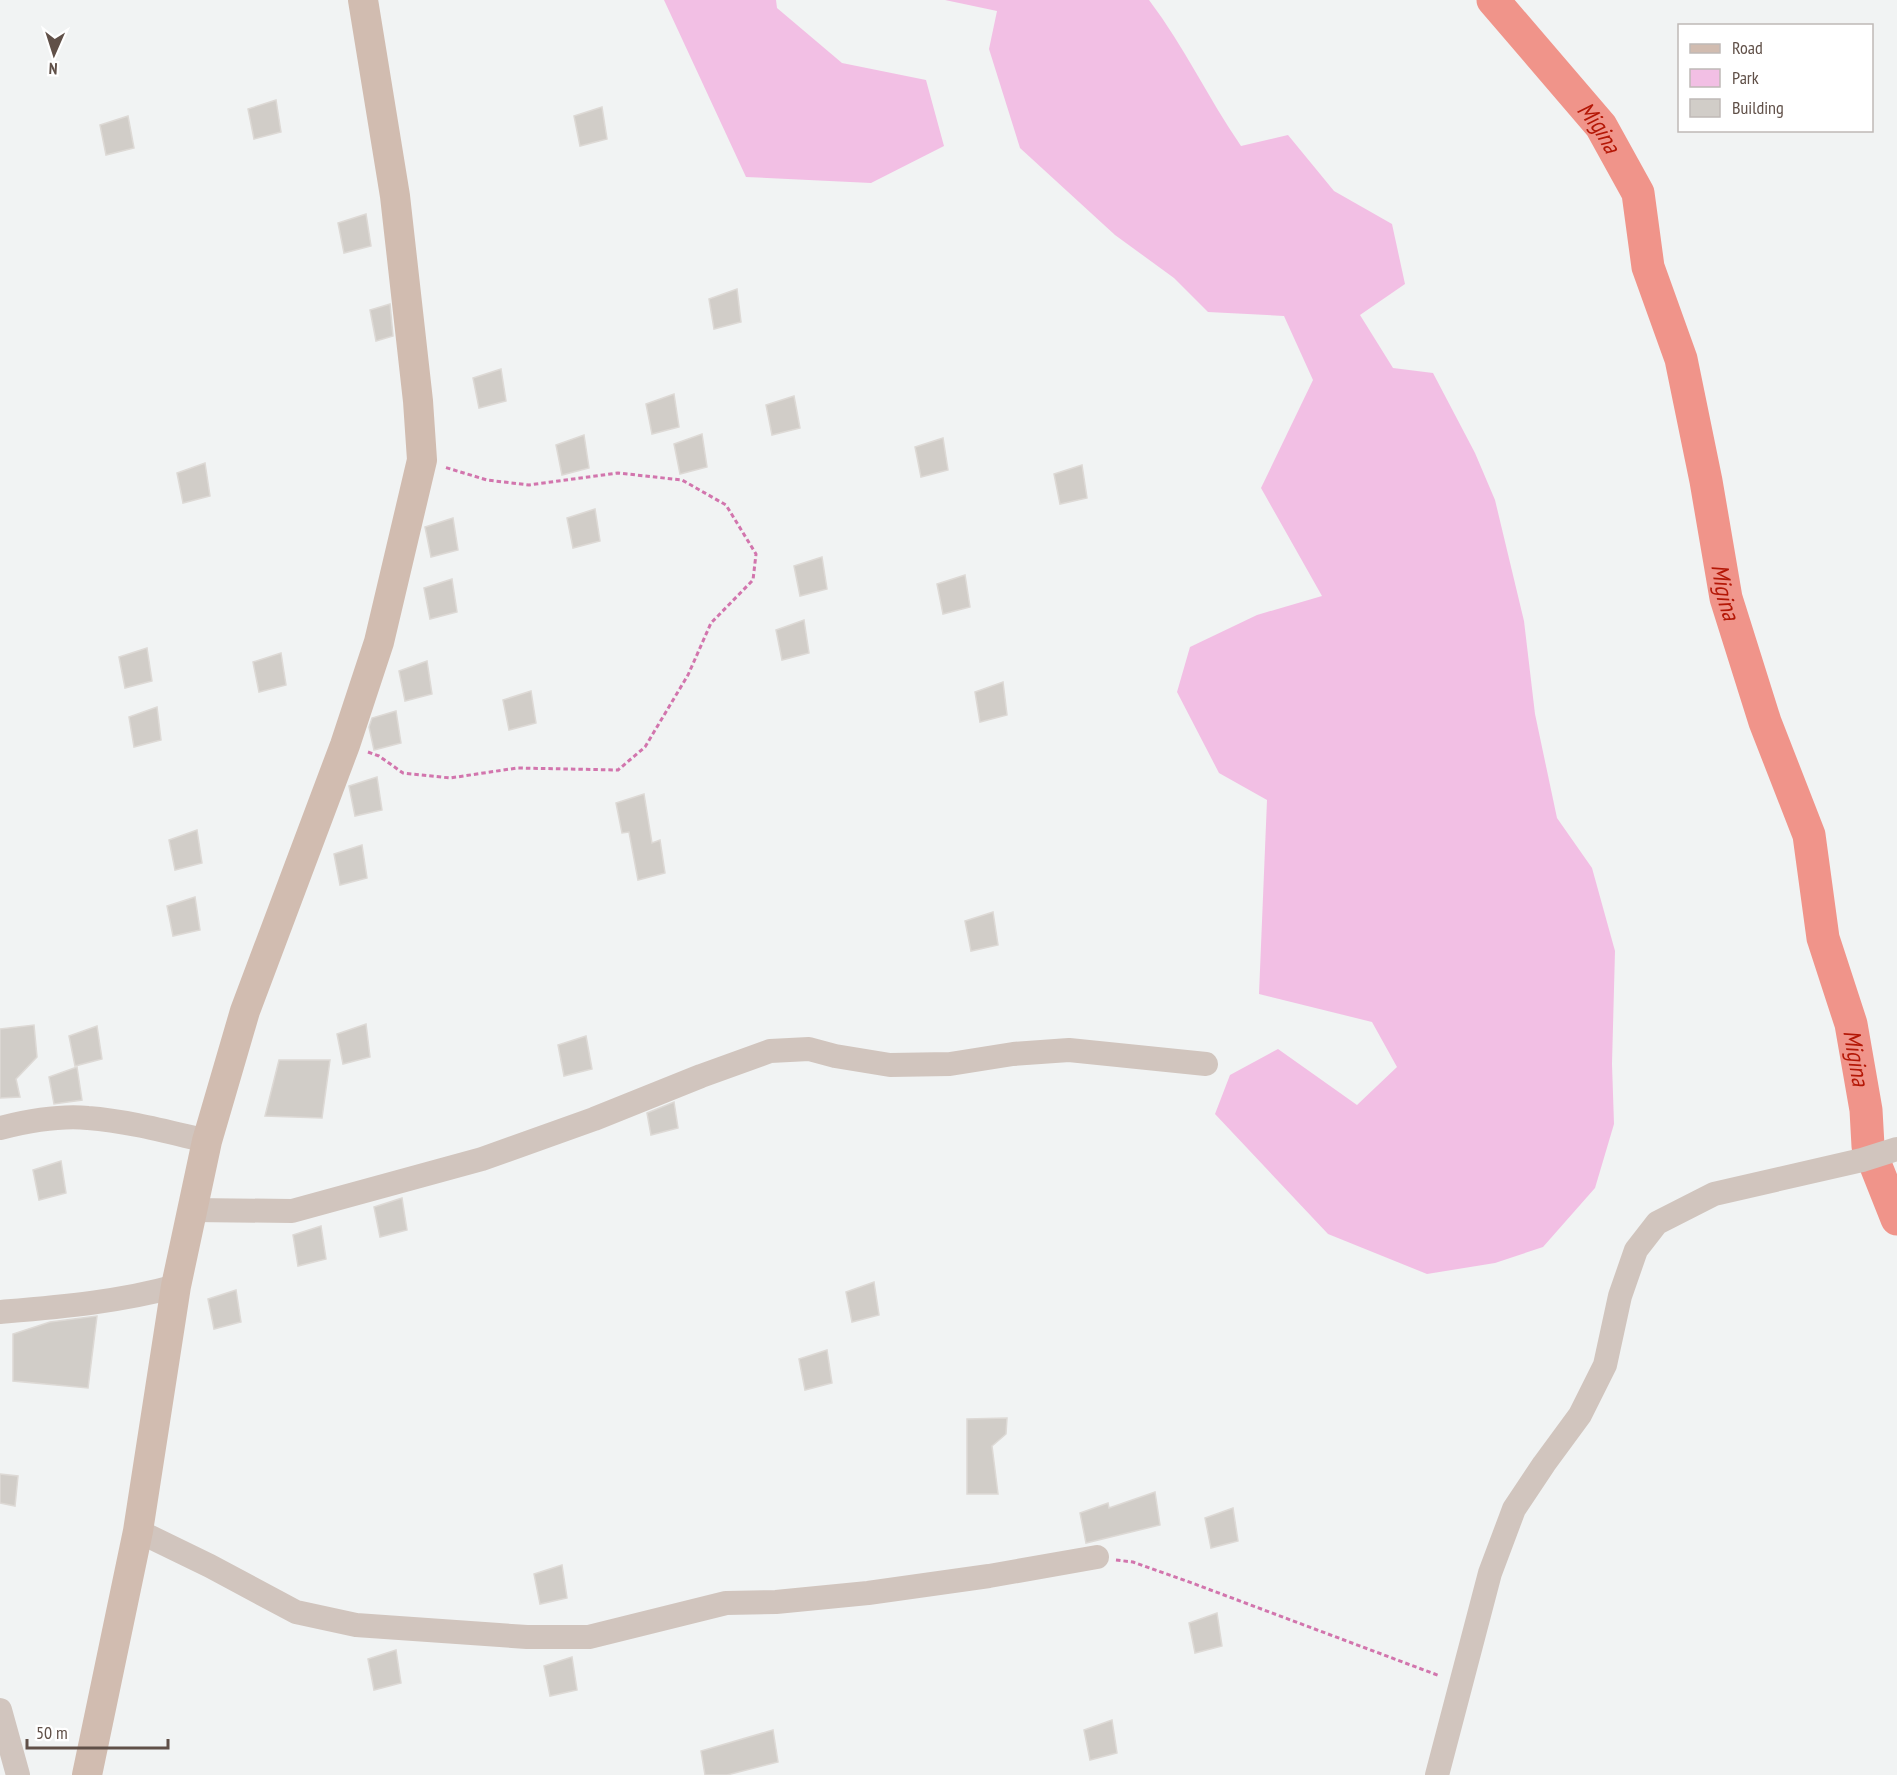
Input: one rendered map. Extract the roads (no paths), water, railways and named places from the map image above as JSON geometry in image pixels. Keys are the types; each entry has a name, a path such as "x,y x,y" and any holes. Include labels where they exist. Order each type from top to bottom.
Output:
{"main road":[{"path":"87,1775 138,1531 176,1286 207,1141 245,1011 345,745 379,642 422,460 418,401 395,196 363,0"}],"street":[{"path":"193,1210 292,1211 337,1199 482,1159 770,1052 809,1049 835,1056 890,1065 950,1064 1013,1054 1069,1050 1206,1064"},
{"path":"0,1128 30,1120 87,1117 133,1124 207,1141"},
{"path":"1437,1775 1490,1573 1515,1509 1580,1415 1605,1365 1620,1296 1636,1250 1657,1223 1714,1194 1893,1151"},
{"path":"0,1312 41,1309 124,1297 176,1286"},
{"path":"138,1531 296,1612 356,1625 527,1637 589,1637 726,1604 776,1602 868,1593 988,1576 1097,1557"},
{"path":"0,1710 18,1775"}],"waterway":[{"name":"Migina","path":"1493,0 1601,126 1638,193 1648,267 1681,359 1706,481 1726,598 1765,722 1809,835 1823,938 1851,1024 1866,1110 1868,1146 1897,1219"}]}
